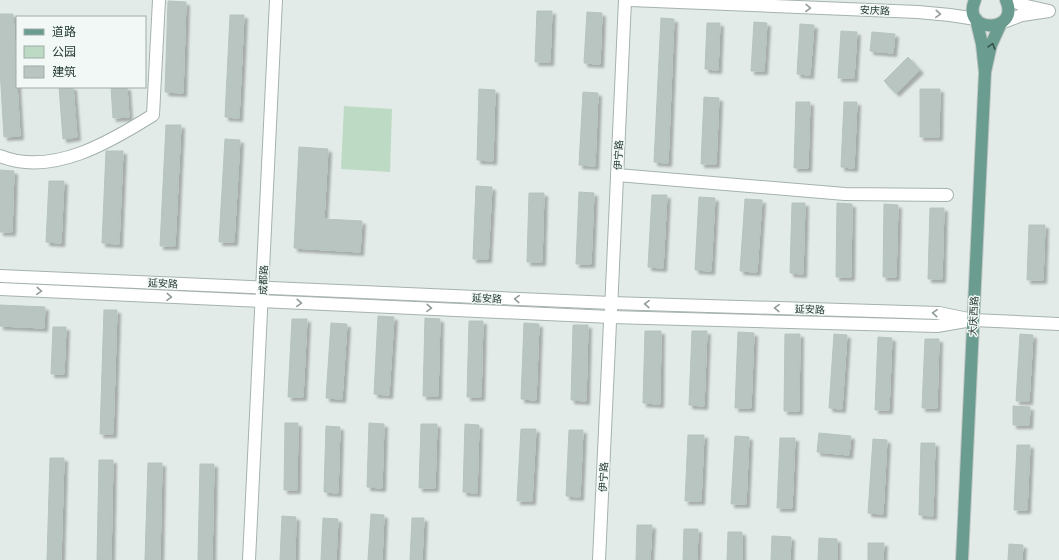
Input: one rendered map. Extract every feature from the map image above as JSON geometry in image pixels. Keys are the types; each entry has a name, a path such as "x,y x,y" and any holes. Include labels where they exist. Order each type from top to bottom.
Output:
{"main road":[{"path":"975,0 972,10 982,44 986,72"},
{"path":"986,72 991,45 1001,23 1007,15 1008,9 1006,0"},
{"path":"976,20 983,25 989,26 995,26 1001,23"},
{"name":"大庆西路","path":"962,560 986,72"}],"street":[{"path":"0,156 7,159 32,163 59,160 87,150 129,130 153,115 160,0"},
{"name":"成都路","path":"249,560 276,0"},
{"name":"伊宁路","path":"599,560 625,0"},
{"name":"安庆路","path":"630,0 918,12 950,15 976,20"},
{"path":"1013,0 1022,5 1054,11"},
{"path":"1001,23 1022,15 1054,11"},
{"path":"617,175 845,194 947,195"},
{"name":"延安路","path":"0,276 263,288 610,312 939,313 973,320 1059,324"},
{"name":"延安路","path":"0,289 611,317 937,326 973,320"}],"green space":[{"path":"344,106 392,109 390,172 341,169"}],"building":[{"path":"168,1 186,2 183,93 165,92"},
{"path":"537,11 552,11 550,62 535,62"},
{"path":"587,12 602,13 600,64 584,63"},
{"path":"0,14 13,14 16,88 17,88 20,136 4,137 0,69"},
{"path":"230,15 244,15 239,118 225,117"},
{"path":"661,18 674,19 668,163 654,162"},
{"path":"754,22 767,23 764,71 751,71"},
{"path":"707,23 720,23 718,70 705,69"},
{"path":"800,24 814,25 810,75 797,74"},
{"path":"841,31 857,32 854,78 838,78"},
{"path":"872,32 895,34 893,53 870,51"},
{"path":"908,57 920,70 896,93 884,81"},
{"path":"59,88 73,88 77,137 63,139"},
{"path":"111,88 127,88 129,117 113,118"},
{"path":"479,89 495,90 493,161 477,160"},
{"path":"920,89 940,89 939,137 920,137"},
{"path":"583,92 598,93 595,166 579,165"},
{"path":"704,97 719,98 716,164 701,164"},
{"path":"796,102 810,102 808,168 794,168"},
{"path":"844,102 857,102 854,168 841,167"},
{"path":"166,125 181,125 175,246 160,246"},
{"path":"225,139 240,140 234,242 219,242"},
{"path":"299,147 328,149 324,219 362,221 360,252 294,248"},
{"path":"106,151 123,151 119,244 102,243"},
{"path":"0,170 14,171 12,232 0,232"},
{"path":"49,181 64,181 61,243 46,242"},
{"path":"476,186 492,187 488,259 473,259"},
{"path":"579,192 594,193 591,264 576,264"},
{"path":"529,193 544,193 542,262 527,262"},
{"path":"652,195 667,195 663,268 648,267"},
{"path":"699,197 715,198 711,271 695,270"},
{"path":"745,199 762,200 757,272 740,271"},
{"path":"792,203 805,203 803,274 790,273"},
{"path":"837,203 852,204 851,277 836,277"},
{"path":"884,204 898,205 896,277 883,277"},
{"path":"930,208 944,208 942,279 928,279"},
{"path":"1029,225 1045,225 1043,280 1027,280"},
{"path":"0,305 45,307 44,328 0,326"},
{"path":"104,310 117,310 113,434 100,434"},
{"path":"378,316 394,317 389,395 374,394"},
{"path":"425,318 440,319 438,396 423,396"},
{"path":"292,319 307,319 303,397 288,397"},
{"path":"469,321 483,321 481,397 467,397"},
{"path":"331,323 347,324 342,399 326,398"},
{"path":"524,323 539,324 536,400 521,399"},
{"path":"573,325 588,325 586,401 571,400"},
{"path":"53,327 66,327 64,374 51,374"},
{"path":"645,331 661,331 660,404 643,403"},
{"path":"692,331 707,331 704,406 689,405"},
{"path":"738,332 754,333 751,408 735,408"},
{"path":"785,334 800,334 799,411 784,411"},
{"path":"834,334 847,335 842,409 829,408"},
{"path":"1020,334 1033,335 1029,401 1016,401"},
{"path":"878,337 892,338 889,410 875,410"},
{"path":"925,339 939,339 937,408 922,408"},
{"path":"1013,406 1030,407 1029,425 1013,425"},
{"path":"285,423 298,423 297,490 284,490"},
{"path":"369,423 384,424 382,488 367,487"},
{"path":"421,424 437,424 435,488 419,488"},
{"path":"465,424 479,425 477,493 463,492"},
{"path":"326,426 340,427 338,493 324,492"},
{"path":"521,429 536,429 532,501 517,501"},
{"path":"569,430 583,430 580,497 566,496"},
{"path":"819,433 851,436 849,455 817,452"},
{"path":"688,435 704,435 701,501 685,501"},
{"path":"735,436 749,437 746,504 731,504"},
{"path":"780,438 795,438 792,508 777,508"},
{"path":"873,439 887,440 883,514 868,513"},
{"path":"921,443 935,443 933,516 919,515"},
{"path":"1017,445 1030,445 1027,510 1014,510"},
{"path":"50,458 64,458 61,560 47,560"},
{"path":"99,460 113,460 111,560 97,560"},
{"path":"148,463 162,463 160,560 145,560"},
{"path":"200,464 214,464 212,560 198,560"},
{"path":"371,514 384,515 382,560 368,560"},
{"path":"282,516 296,517 295,560 280,560"},
{"path":"323,518 338,519 336,560 321,560"},
{"path":"412,518 424,518 422,560 410,560"},
{"path":"637,525 652,525 650,560 636,560"},
{"path":"684,529 698,529 697,560 683,560"},
{"path":"728,532 742,532 742,560 727,560"},
{"path":"772,536 791,537 790,560 771,560"},
{"path":"819,538 837,539 837,560 818,560"},
{"path":"868,543 884,543 883,560 868,560"},
{"path":"1009,544 1023,545 1022,560 1008,560"}]}
